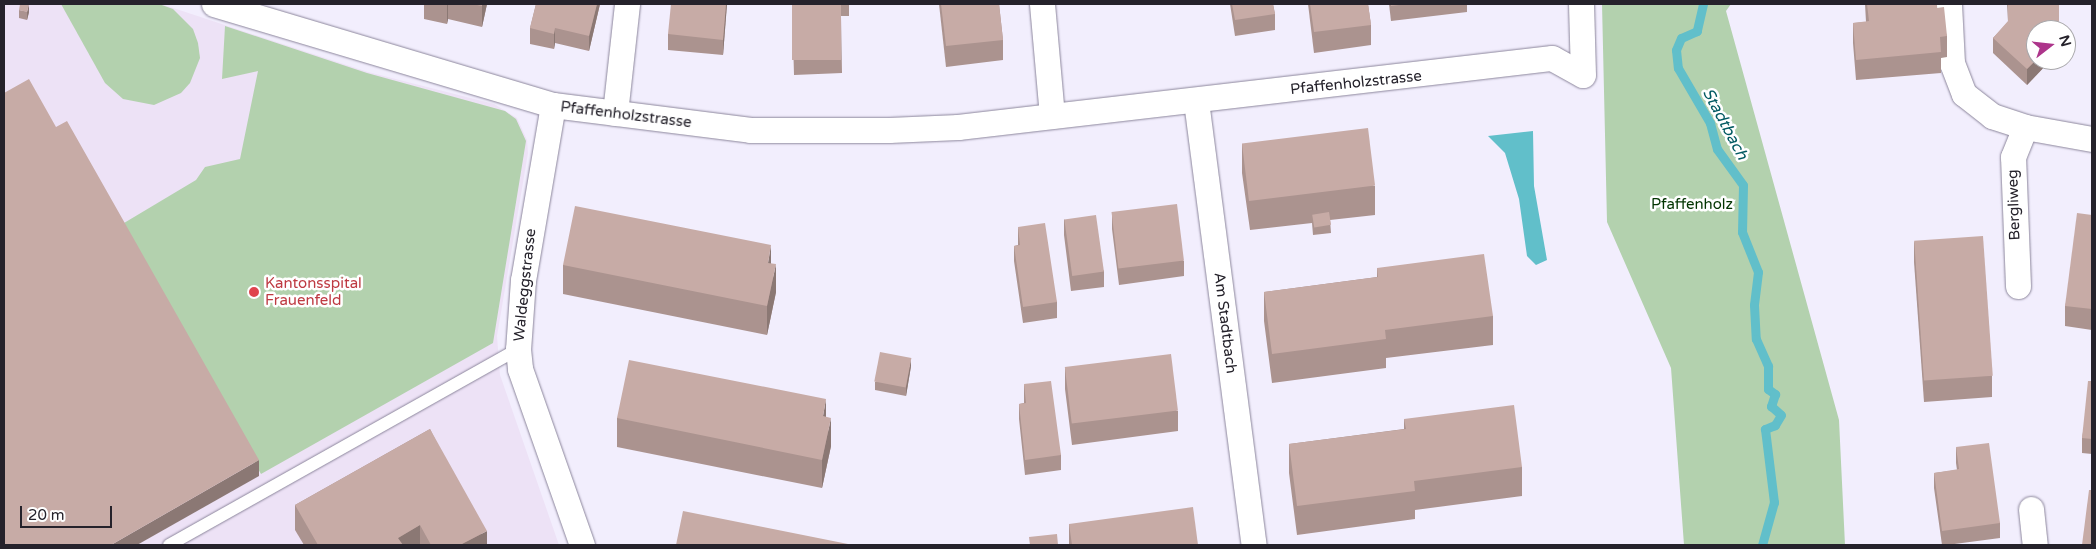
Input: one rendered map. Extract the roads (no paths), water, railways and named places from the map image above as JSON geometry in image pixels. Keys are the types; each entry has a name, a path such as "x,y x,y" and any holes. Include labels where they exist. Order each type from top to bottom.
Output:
{"street":[{"name":"Pfaffenholzstrasse","path":"214,4 553,105 760,130 889,130 1052,116 1196,101 1552,58 1584,75 1581,4"},
{"path":"615,113 627,4"},
{"path":"1042,4 1052,116"},
{"path":"1949,4 1952,63 1964,94 1992,116 2025,127 2092,139"},
{"name":"Am Stadtbach","path":"1196,101 1254,545"},
{"name":"Waldeggstrasse","path":"553,105 523,280 518,349 520,369 582,545"},
{"name":"Bergliweg","path":"2018,286 2013,157 2025,127"},
{"path":"2031,509 2035,545"}],"lane":[{"path":"169,545 518,349"}],"water":[{"path":"1533,131 1534,186 1547,260 1536,265 1527,256 1519,199 1505,153 1488,136"}],"waterway":[{"name":"Stadtbach","path":"1703,4 1697,31 1681,38 1676,50 1678,68 1710,123 1717,149 1743,185 1742,232 1758,272 1754,305 1756,339 1768,366 1768,389 1775,394 1771,406 1781,415 1775,425 1765,429 1774,502 1762,545"}],"place":[{"name":"Kantonsspital Frauenfeld","path":"254,292"}],"park label":[{"name":"Pfaffenholz","path":"1692,205"}]}
